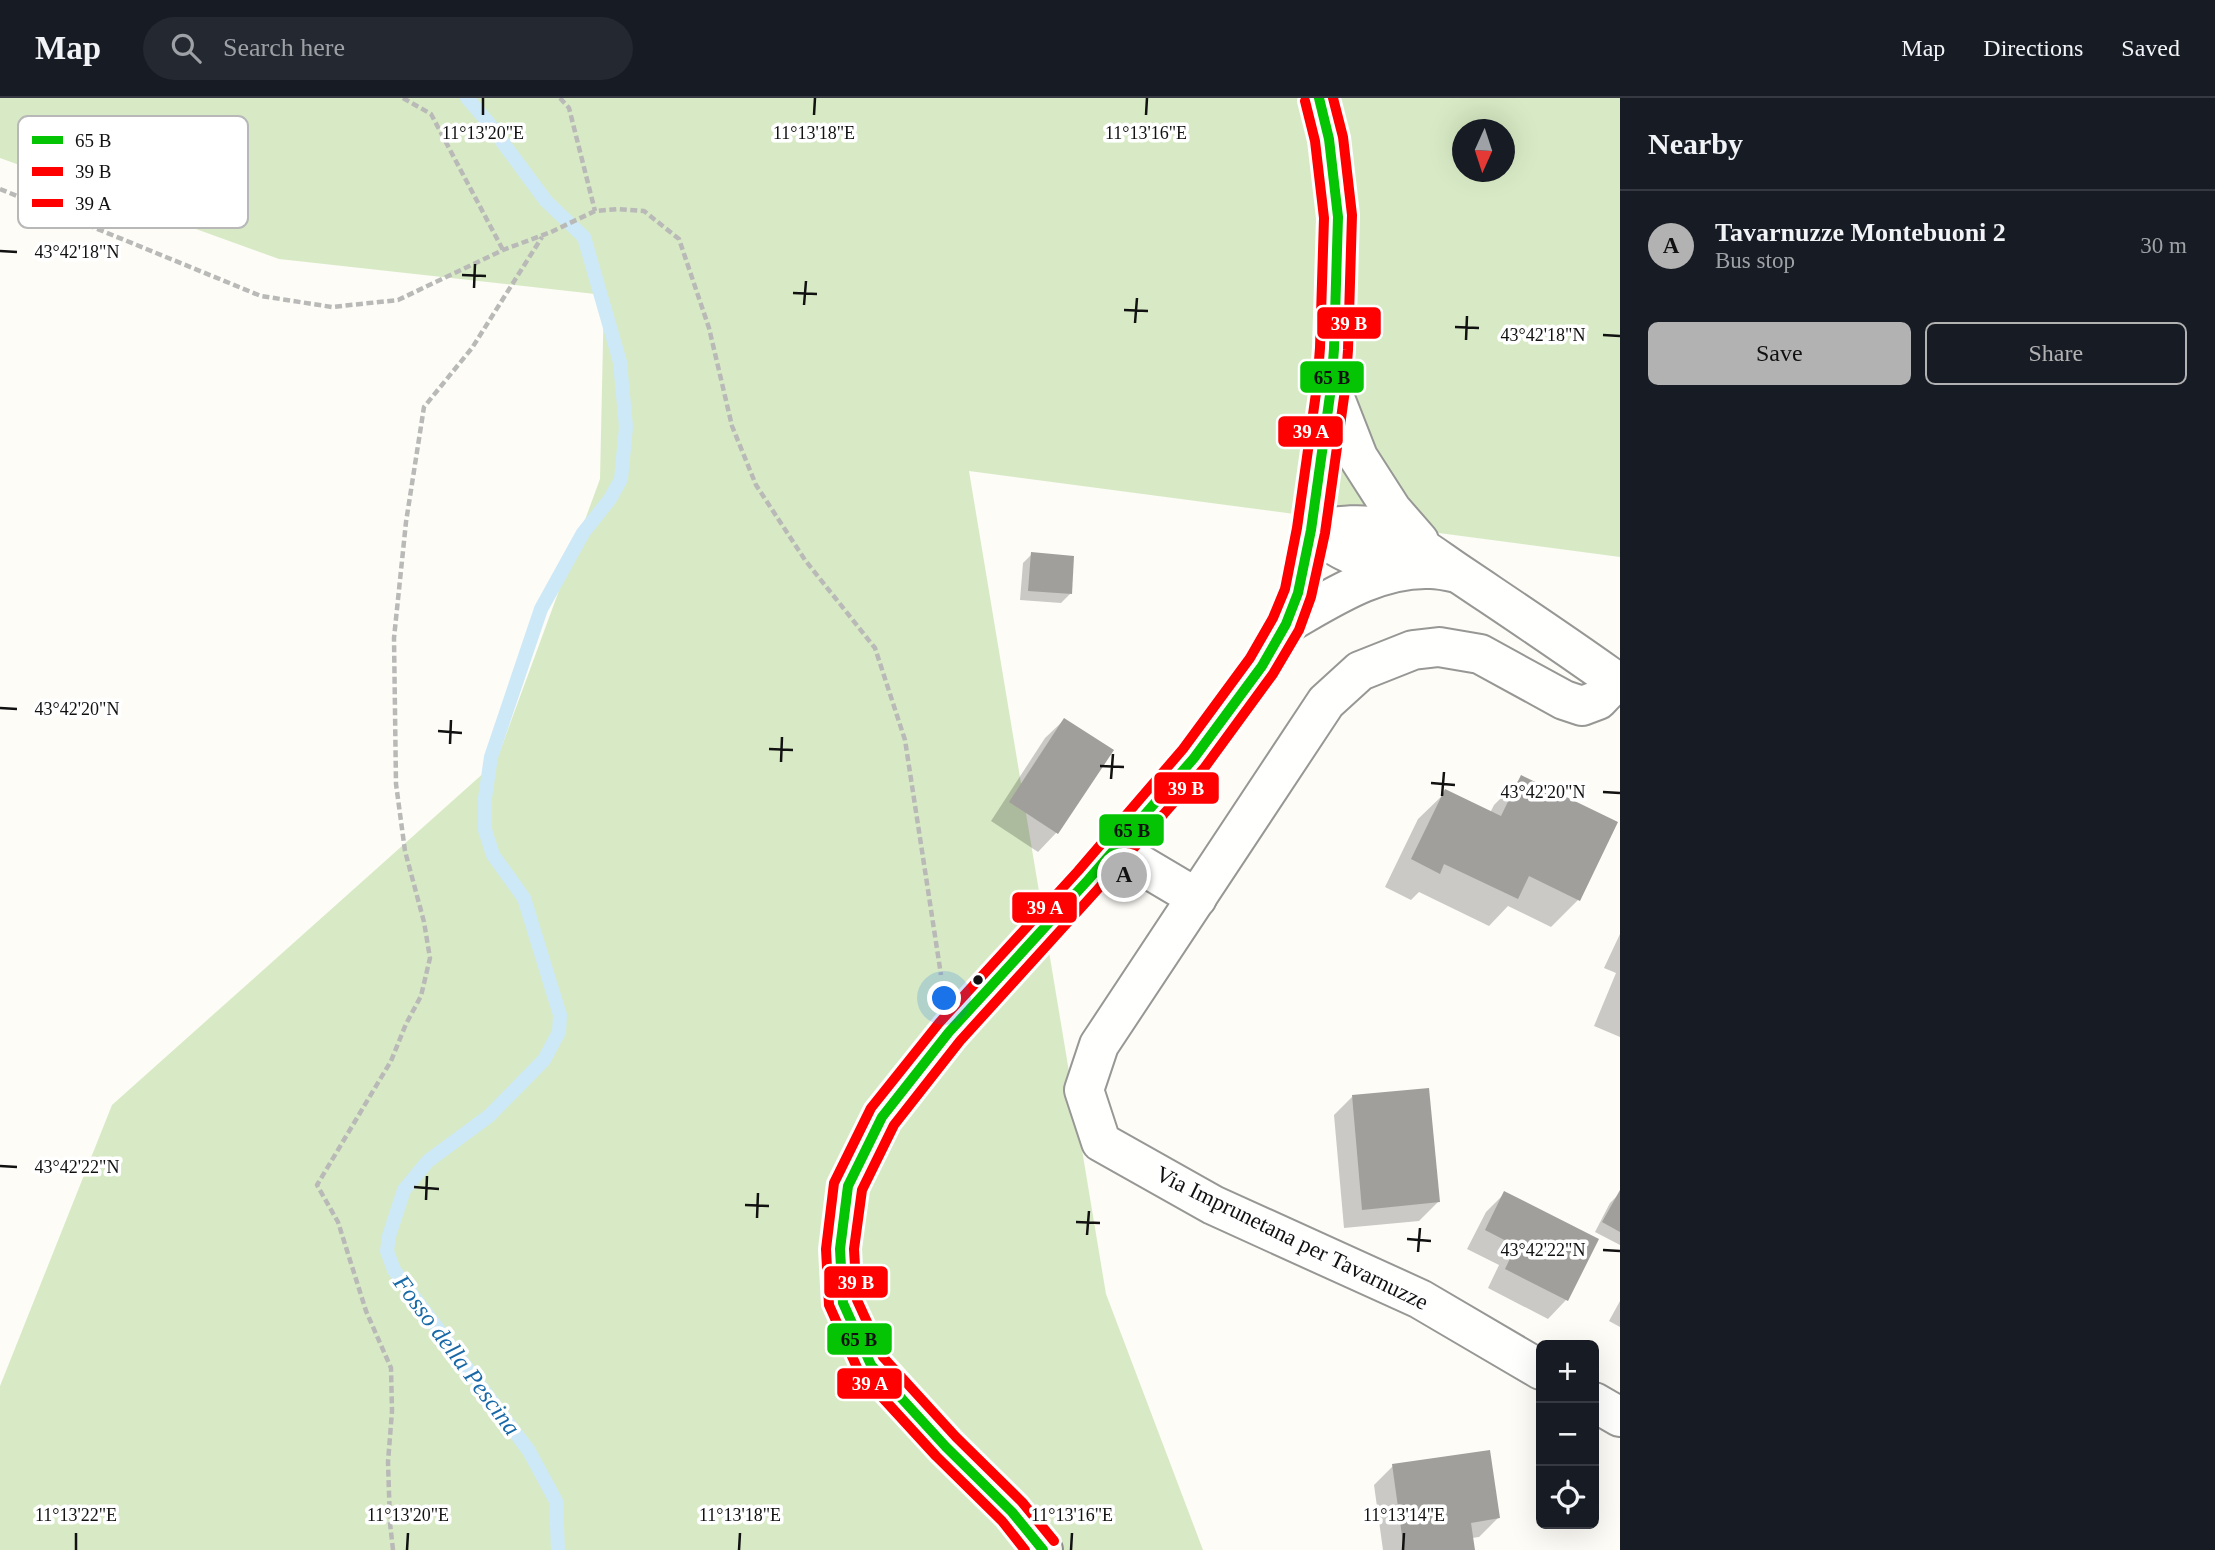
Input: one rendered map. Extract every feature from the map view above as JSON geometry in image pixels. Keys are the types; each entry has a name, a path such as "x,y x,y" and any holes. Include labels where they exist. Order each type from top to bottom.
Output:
{"main road":[{"path":"1042,1550 1012,1512 946,1447 871,1365 843,1303 839,1249 848,1186 882,1117 950,1032 1194,758 1262,666 1286,624 1298,593 1311,530 1331,388 1338,216 1329,139 1319,98"}],"street":[{"path":"1331,388 1358,457 1392,510 1412,560"},
{"path":"1311,530 1355,558 1412,560 1430,569 1457,573 1618,682"},
{"path":"1286,624 1412,560"},
{"name":"Via Imprunetana per Tavarnuzze","path":"1536,1367 1420,1298 1213,1205 1101,1142 1084,1090 1099,1045 1326,702 1360,671 1413,650 1438,647 1480,654 1563,700 1582,706 1598,700 1618,682"},
{"path":"1115,849 1197,898"},
{"path":"1596,1403 1620,1417"}],"path":[{"path":"403,98 431,114 503,250"},
{"path":"560,98 569,108 595,211"},
{"path":"0,189 18,196"},
{"path":"95,228 261,296 332,307 398,300 503,250 551,232 595,211 644,211 679,239 709,328 732,426 756,485 805,560 875,648 905,740 950,1032"},
{"path":"393,1550 388,1474 391,1368 366,1311 338,1222 317,1185 391,1061 421,996 430,958 424,922 405,851 396,784 394,638 424,407 472,348 543,235"}],"green space":[{"path":"0,98 1620,98 1620,557 969,471 1106,1294 1203,1550 0,1550 0,1386 112,1105 496,762 600,479 604,295 279,259 193,228 248,228 248,116 18,116 18,165 0,158"}],"building":[{"path":"1031,552 1074,556 1072,594 1028,591"},
{"path":"1064,718 1114,750 1058,834 1009,802"},
{"path":"1521,775 1618,822 1580,901 1529,876 1518,899 1444,864 1440,874 1411,859 1445,789 1501,816"},
{"path":"1429,1088 1440,1202 1362,1210 1352,1095"},
{"path":"1620,1190 1620,1232 1602,1222"},
{"path":"1504,1191 1599,1239 1568,1301 1505,1269 1516,1246 1485,1230"},
{"path":"1490,1450 1500,1518 1471,1523 1475,1550 1404,1550 1392,1464"}],"waterway":[{"name":"Fosso della Pescina","path":"467,98 546,201 584,237 620,362 626,427 621,479 610,499 583,533 541,609 491,757 485,798 485,830 493,855 524,898 560,1015 559,1032 544,1060 489,1116 428,1161 404,1190 389,1236 387,1251 394,1270 529,1451 556,1501 558,1550"}],"transit line":[{"path":"1043,1550 1012,1512 946,1447 871,1365 843,1303 840,1249 848,1186 882,1117 949,1032 1088,880 1194,758 1262,666 1286,624 1298,593 1311,530 1334,349 1338,217 1329,139 1319,98"},
{"path":"1054,1541 1022,1502 956,1437 883,1357 857,1300 854,1249 862,1190 894,1125 960,1041 1205,767 1273,674 1299,630 1311,597 1325,533 1348,350 1352,215 1343,137 1333,98"},
{"path":"1025,1550 1002,1521 936,1456 859,1372 829,1305 826,1249 834,1183 871,1108 939,1023 1078,871 1183,749 1250,658 1273,618 1285,589 1297,528 1320,348 1324,218 1315,141 1305,101"}],"place":[{"name":"Tavarnuzze Montebuoni 2","path":"1124,875"}]}
